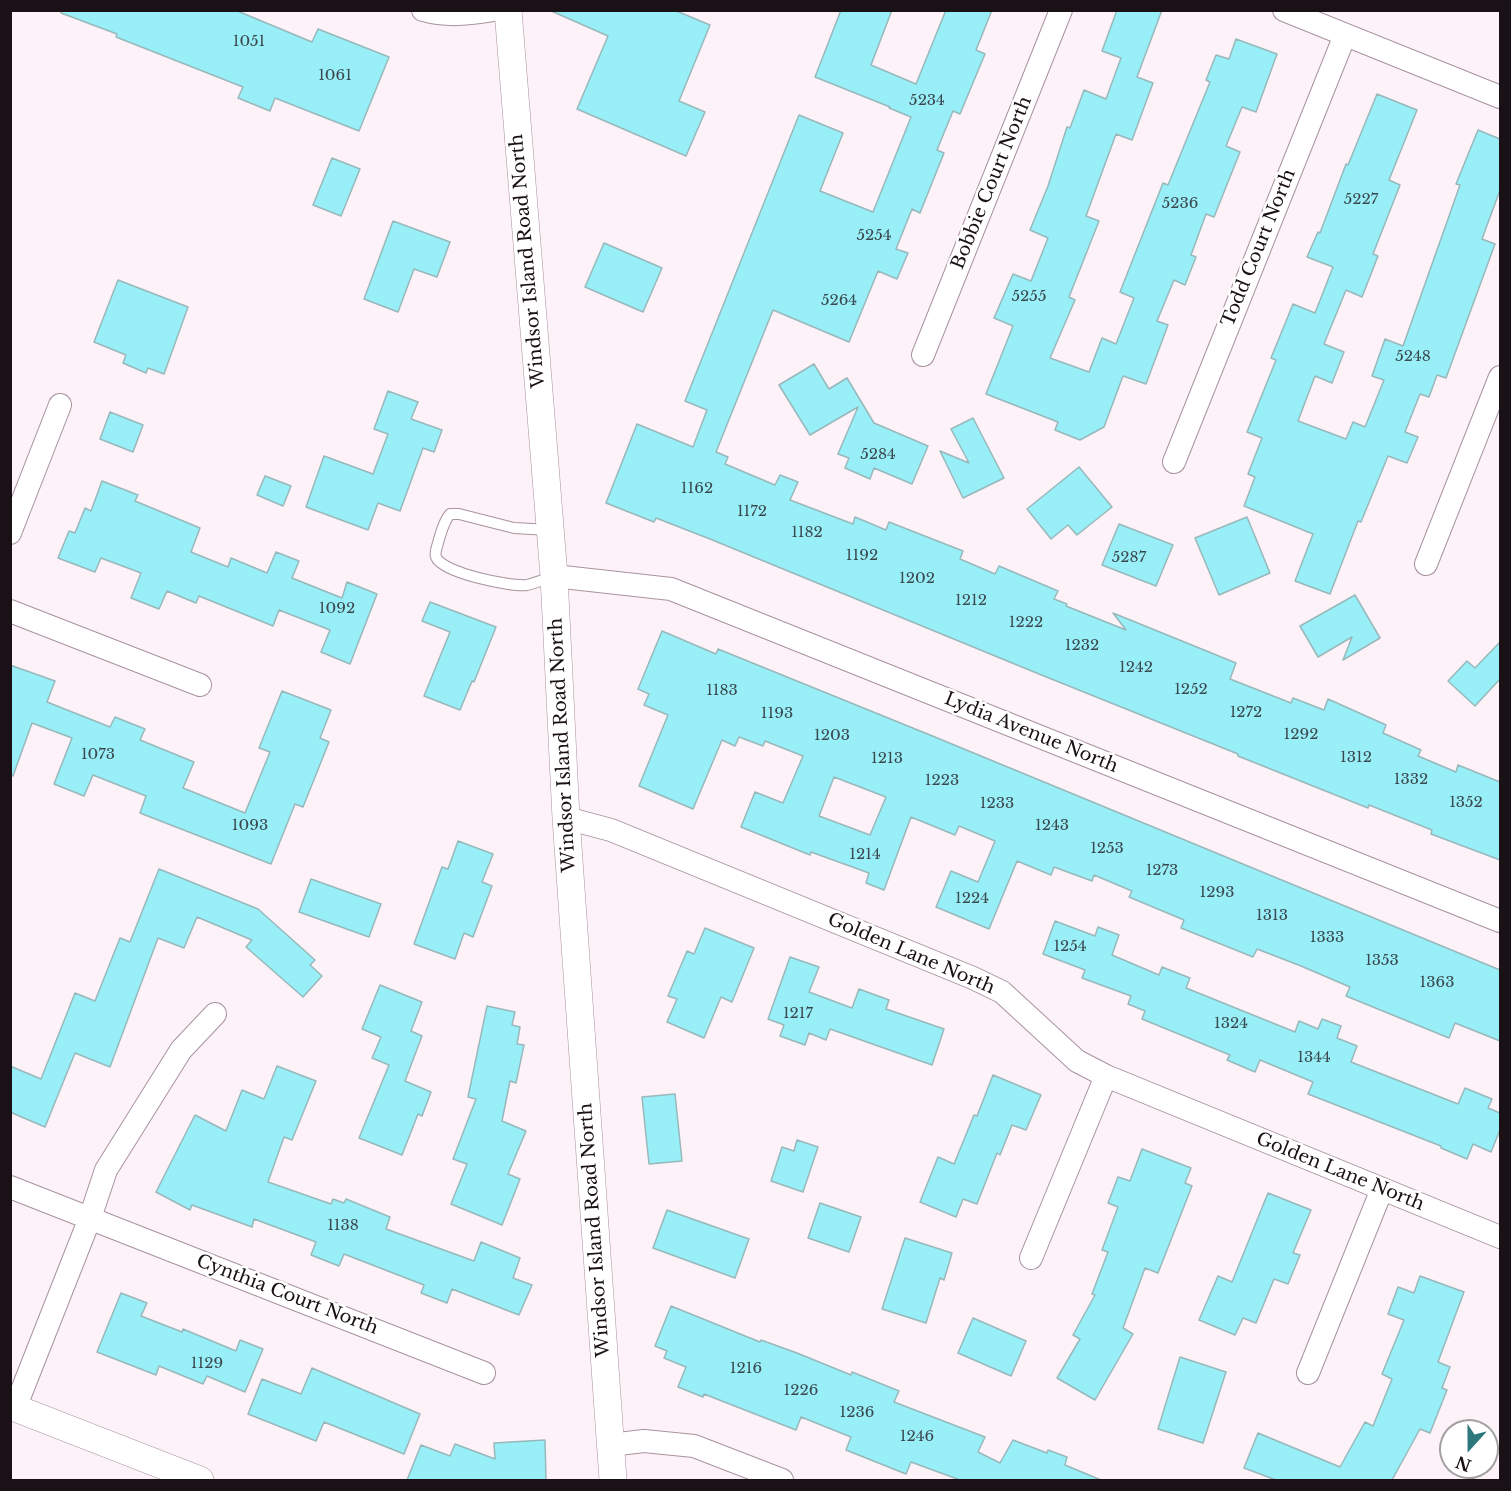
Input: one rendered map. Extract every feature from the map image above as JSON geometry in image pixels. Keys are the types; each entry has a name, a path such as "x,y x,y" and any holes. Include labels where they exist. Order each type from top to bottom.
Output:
{"street":[{"path":"423,10 439,15 459,16 494,10"},
{"name":"Windsor Island Road North","path":"508,10 554,576 567,818 613,1480"},
{"name":"Bobbie Court North","path":"923,356 1061,10"},
{"path":"1284,10 1500,97"},
{"name":"Todd Court North","path":"1174,462 1345,35"},
{"path":"1426,564 1500,377"},
{"path":"10,533 60,405"},
{"name":"Lydia Avenue North","path":"554,576 671,589 1500,921"},
{"path":"10,611 200,686"},
{"name":"Golden Lane North","path":"567,818 610,830 1002,992 1077,1061 1106,1076 1500,1237"},
{"path":"200,1480 13,1407 90,1218 106,1170 181,1050 215,1014"},
{"path":"1031,1258 1106,1076"},
{"name":"Cynthia Court North","path":"10,1187 484,1373"},
{"path":"1308,1373 1382,1189"},
{"path":"610,1445 644,1441 694,1446 782,1480"}],"lane":[{"path":"550,530 514,528 459,514 450,514 445,519 436,558 442,564 466,574 499,584 527,585 554,576"}],"building":[{"path":"61,10 235,10 312,42 318,29 389,57 359,131 275,98 270,111 238,98 243,87 116,37 117,34 61,13"},
{"path":"549,10 674,10 710,25 679,101 705,112 686,156 577,109 608,36"},
{"path":"841,10 892,10 871,65 916,84 946,10 992,10 976,50 985,54 960,114 953,111 937,150 944,153 920,213 912,209 896,249 908,253 897,279 878,271 849,342 773,310 716,452 728,457 725,464 775,485 780,475 798,482 790,500 853,524 855,517 886,530 889,522 963,551 960,559 995,574 999,566 1058,591 1054,599 1067,604 1066,606 1126,630 1113,613 1236,663 1230,679 1291,703 1293,698 1324,710 1328,699 1386,725 1383,733 1421,750 1418,756 1456,772 1458,765 1500,782 1500,860 1431,834 1432,830 1369,805 1368,808 1238,756 1238,754 710,539 656,518 654,522 606,503 637,424 693,447 707,410 685,401 799,115 843,133 820,191 873,212 911,117 815,77"},
{"path":"1117,10 1162,10 1137,77 1153,83 1132,140 1116,134 1086,216 1099,221 1069,297 1075,300 1050,358 1089,372 1102,338 1116,344 1134,298 1120,292 1163,183 1168,185 1210,82 1206,80 1216,55 1229,59 1236,39 1277,54 1256,112 1242,107 1226,146 1240,152 1214,217 1206,214 1191,255 1196,257 1185,285 1174,280 1157,321 1168,325 1146,384 1123,376 1104,427 1080,440 1055,430 1058,422 986,394 1013,326 994,318 1013,274 1031,281 1048,238 1030,230 1048,186 1067,127 1070,128 1084,90 1106,99 1121,58 1102,51"},
{"path":"1377,94 1417,110 1389,180 1400,185 1373,254 1378,256 1362,297 1346,290 1324,344 1344,352 1332,383 1315,376 1298,421 1346,439 1353,422 1365,427 1384,380 1372,376 1385,339 1403,346 1460,185 1456,184 1478,130 1500,139 1500,190 1482,239 1495,244 1446,378 1437,375 1429,397 1420,394 1405,432 1418,437 1407,463 1388,456 1361,522 1358,521 1330,594 1295,581 1313,534 1244,506 1255,477 1248,474 1262,438 1247,432 1276,360 1271,358 1293,304 1315,313 1333,267 1307,257 1318,232 1320,233 1346,164 1348,165"},
{"path":"332,158 360,169 341,216 313,205"},
{"path":"393,221 450,242 437,277 414,269 398,312 364,299"},
{"path":"604,243 662,268 643,312 585,287"},
{"path":"118,280 188,307 164,374 148,368 146,373 123,363 126,355 94,342"},
{"path":"814,364 829,389 847,378 874,423 928,446 912,484 874,468 870,479 845,468 849,458 838,454 858,407 810,435 779,385"},
{"path":"388,391 418,402 411,419 442,430 434,452 423,448 400,511 378,503 368,530 306,507 324,456 373,474 388,434 374,429"},
{"path":"110,412 143,425 133,452 100,439"},
{"path":"973,418 1004,478 963,498 940,451 969,463 951,429"},
{"path":"1079,467 1112,507 1077,535 1068,525 1051,539 1027,509"},
{"path":"265,476 291,486 283,506 257,495"},
{"path":"102,481 138,495 135,501 200,528 191,552 228,567 231,558 267,573 276,552 299,561 292,578 342,598 347,582 377,594 350,664 321,652 330,630 279,610 273,626 199,596 196,603 167,591 159,609 131,598 141,573 101,558 95,572 58,558 69,531 75,533 85,508 91,511"},
{"path":"1247,517 1270,573 1219,595 1195,538"},
{"path":"1119,524 1173,545 1156,586 1102,565"},
{"path":"1355,595 1380,638 1343,660 1352,637 1318,657 1300,626"},
{"path":"430,602 496,627 460,710 424,696 450,632 422,621"},
{"path":"662,631 716,654 718,649 930,735 1500,970 1500,1041 1455,1023 1449,1038 1346,996 1350,987 1301,966 1257,949 1253,957 1181,928 1184,920 1129,897 1132,891 1094,875 1092,881 1054,867 1051,875 1017,861 989,929 936,907 951,871 978,882 995,841 959,826 955,835 911,817 884,890 866,883 869,873 811,852 810,855 741,827 755,792 783,803 803,756 765,741 763,746 739,737 735,746 722,740 693,809 639,786 668,715 644,705 649,694 638,689","holes":["834,777 886,797 870,835 819,816"]},
{"path":"1500,642 1500,679 1475,706 1448,681 1467,661 1475,668"},
{"path":"10,665 55,681 47,702 110,727 115,717 145,729 140,740 194,762 183,788 245,813 270,752 259,748 282,691 331,710 320,738 329,742 303,807 295,804 271,864 140,813 146,796 93,775 84,796 54,784 72,738 32,723 13,776 10,775"},
{"path":"458,841 493,854 482,882 492,886 473,937 464,933 455,959 414,944 442,867 448,869"},
{"path":"159,869 258,909 315,960 310,965 322,976 303,997 246,947 252,940 197,917 184,948 158,938 110,1067 75,1053 45,1127 10,1112 10,1066 41,1079 75,993 95,1001 120,938 130,942"},
{"path":"311,879 381,904 369,937 299,912"},
{"path":"1055,921 1095,936 1098,927 1119,935 1112,955 1159,975 1162,967 1190,978 1186,988 1295,1032 1299,1021 1318,1029 1322,1019 1341,1026 1337,1038 1357,1046 1351,1062 1458,1104 1465,1088 1492,1099 1488,1108 1500,1113 1500,1130 1491,1152 1473,1144 1467,1159 1441,1146 1308,1094 1313,1082 1260,1060 1255,1072 1227,1060 1230,1055 1142,1019 1145,1011 1128,1004 1131,996 1082,978 1085,970 1043,954"},
{"path":"705,928 754,948 732,1002 721,997 704,1038 667,1022 677,999 668,996 687,951 694,954"},
{"path":"790,957 819,967 809,992 852,1008 859,989 889,1000 886,1009 944,1029 932,1065 830,1029 826,1040 809,1033 805,1045 780,1036 784,1025 768,1019"},
{"path":"380,985 422,1002 411,1031 422,1036 405,1081 431,1092 422,1116 418,1114 402,1155 359,1138 389,1065 372,1058 381,1037 362,1029"},
{"path":"487,1006 515,1012 512,1025 520,1027 517,1044 524,1045 516,1083 510,1081 502,1121 526,1131 508,1174 520,1179 502,1225 451,1204 467,1164 453,1159 476,1099 468,1097"},
{"path":"277,1066 316,1081 292,1140 284,1137 268,1182 331,1204 333,1199 344,1203 346,1199 390,1217 386,1229 474,1261 481,1242 520,1258 513,1278 532,1285 519,1315 452,1289 447,1303 421,1293 424,1285 344,1254 339,1266 311,1255 316,1242 254,1219 252,1227 192,1205 190,1210 156,1192 195,1115 226,1131 242,1090 264,1099"},
{"path":"993,1075 1041,1095 1026,1130 1012,1125 1000,1155 997,1153 977,1204 963,1199 956,1217 920,1202 938,1157 954,1164 974,1115 977,1116"},
{"path":"675,1094 682,1161 649,1164 642,1097"},
{"path":"797,1140 818,1147 803,1192 771,1181 782,1147 794,1151"},
{"path":"1142,1149 1191,1168 1185,1183 1192,1186 1158,1273 1145,1268 1123,1328 1133,1334 1095,1400 1057,1378 1080,1339 1073,1335 1095,1295 1092,1294 1108,1252 1102,1250 1118,1207 1108,1203 1118,1177 1130,1181"},
{"path":"1268,1193 1311,1210 1293,1253 1300,1255 1288,1284 1274,1279 1256,1323 1243,1318 1235,1335 1199,1320 1218,1276 1232,1282"},
{"path":"820,1203 861,1217 849,1252 808,1238"},
{"path":"667,1210 749,1239 735,1278 653,1248"},
{"path":"905,1238 952,1253 944,1280 940,1278 926,1323 882,1309"},
{"path":"1420,1276 1464,1292 1438,1362 1450,1367 1442,1388 1447,1390 1430,1433 1420,1429 1392,1480 1276,1480 1244,1468 1258,1433 1340,1467 1365,1422 1373,1426 1392,1379 1382,1374 1404,1320 1388,1314 1398,1287 1414,1293"},
{"path":"121,1293 147,1303 141,1316 182,1332 183,1329 236,1351 240,1340 263,1349 245,1392 207,1376 203,1384 159,1366 156,1375 97,1352"},
{"path":"671,1306 760,1342 761,1340 797,1353 851,1375 852,1372 899,1391 894,1402 985,1437 978,1452 1000,1463 1013,1440 1047,1453 1048,1450 1067,1457 1065,1465 1101,1480 960,1480 911,1462 906,1474 846,1450 851,1437 801,1417 796,1430 704,1394 703,1397 678,1387 686,1367 664,1358 667,1351 655,1346"},
{"path":"973,1318 1026,1341 1011,1376 958,1353"},
{"path":"1180,1357 1226,1372 1203,1443 1158,1429"},
{"path":"312,1368 420,1414 404,1454 324,1422 316,1441 248,1414 262,1379 301,1394"},
{"path":"545,1440 546,1480 407,1480 421,1445 450,1456 455,1444 495,1459 494,1443"}]}
